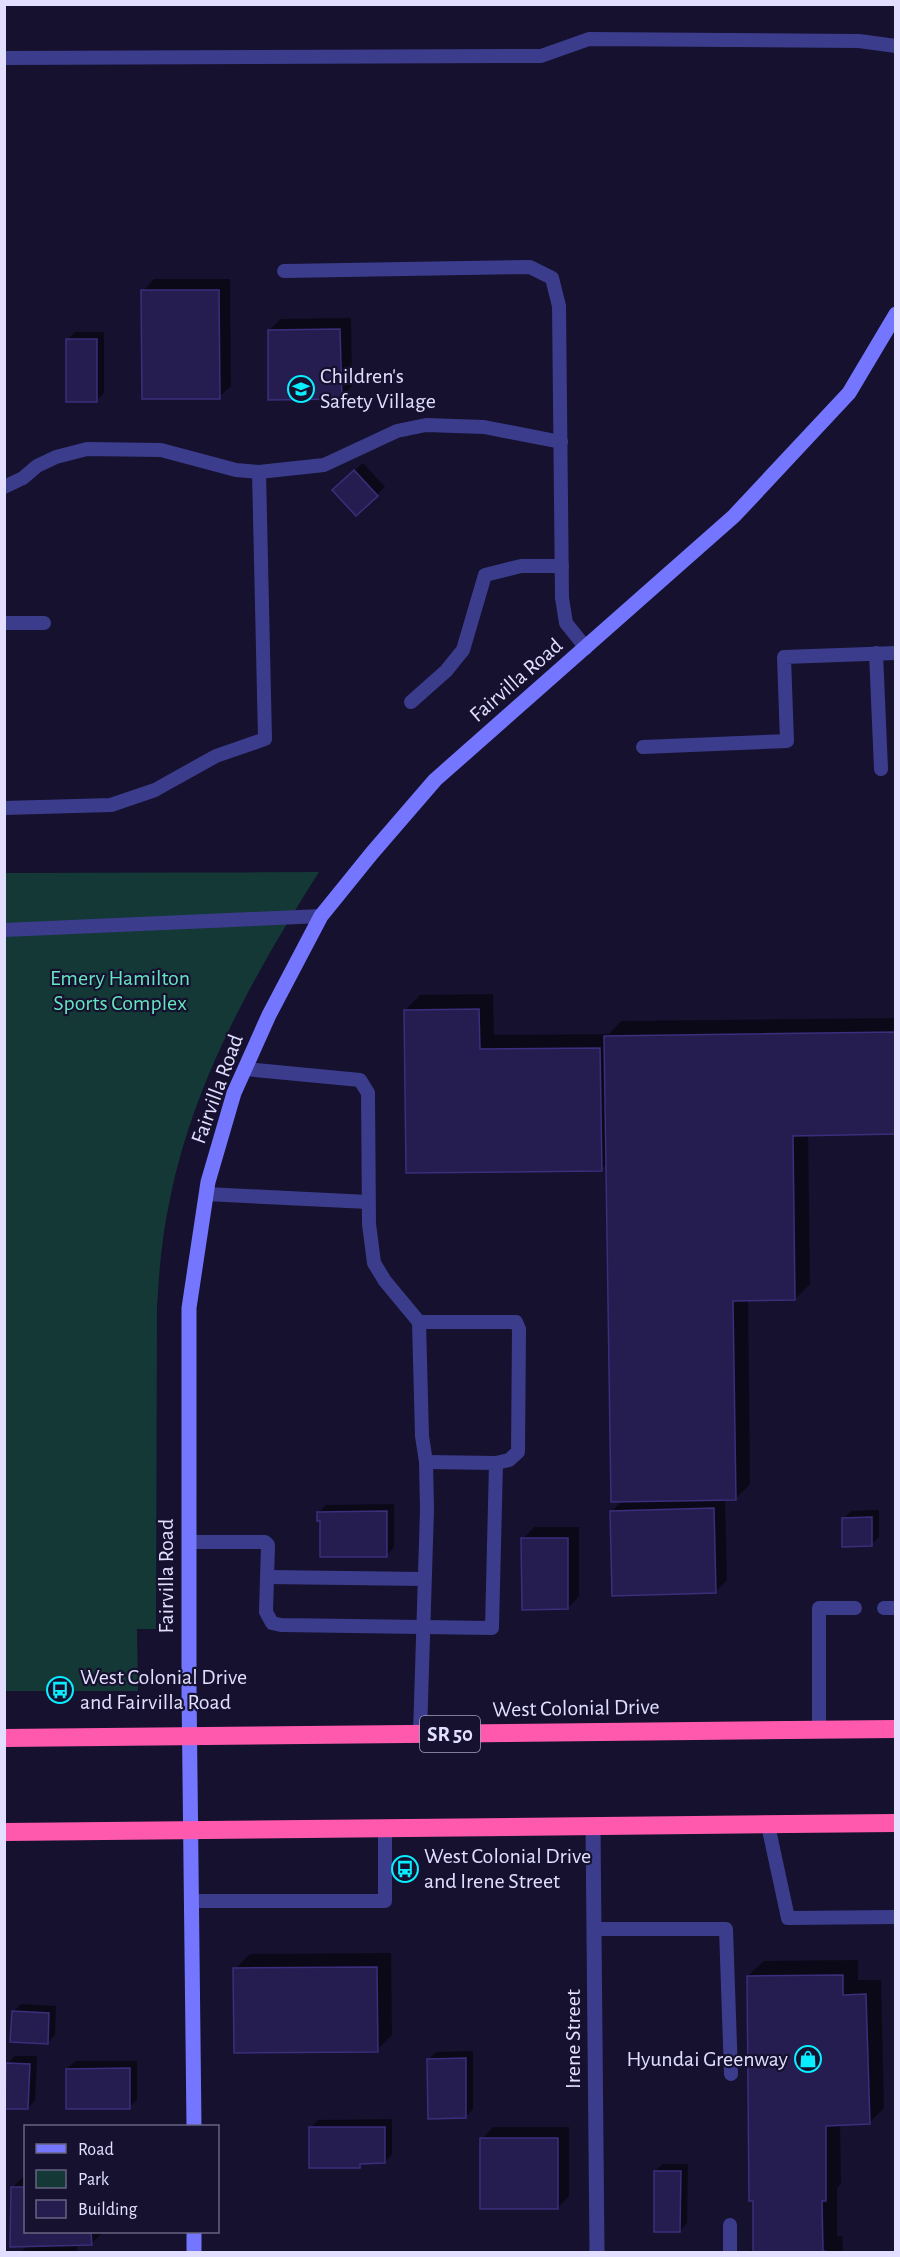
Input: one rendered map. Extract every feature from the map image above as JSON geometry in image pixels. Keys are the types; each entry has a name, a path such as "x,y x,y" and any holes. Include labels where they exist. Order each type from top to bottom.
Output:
{"highway":[{"name":"West Colonial Drive","path":"4,1738 896,1729"},
{"path":"4,1833 896,1823"}],"street":[{"name":"Fairvilla Road","path":"194,2125 189,1736 189,1308 206,1194 234,1094 269,1015 321,916 435,780 734,516 849,393 896,314"},
{"name":"Irene Street","path":"593,1826 597,2253"},
{"path":"194,2233 194,2253"}],"lane":[{"path":"4,57 541,56 589,39 859,41 894,47"},
{"path":"285,271 530,267 552,278 559,306 562,598 566,623 586,648"},
{"path":"4,487 22,478 46,461 87,449 161,450 236,470 259,472 324,465 398,431 426,425 484,427 561,442"},
{"path":"4,808 111,805 155,790 216,756 265,739 259,472"},
{"path":"411,702 446,671 463,650 485,575 521,566 562,566"},
{"path":"4,623 44,623"},
{"path":"876,653 881,769"},
{"path":"643,747 787,741 784,657 896,653"},
{"path":"4,930 321,916"},
{"path":"245,1069 360,1080 368,1093 368,1202 374,1263 385,1281 419,1322 422,1436 426,1462 420,1734"},
{"path":"206,1194 368,1202"},
{"path":"419,1322 516,1322 519,1329 518,1452 508,1460 496,1463 426,1462"},
{"path":"189,1542 265,1542 268,1545 266,1612 272,1623 492,1628 496,1463"},
{"path":"267,1577 424,1579"},
{"path":"819,1730 819,1608 855,1608"},
{"path":"768,1824 788,1917 896,1917"},
{"path":"192,1901 385,1901 385,1828"},
{"path":"594,1929 726,1929 730,2074"},
{"path":"730,2225 730,2253"}],"green space":[{"name":"Emery Hamilton Sports Complex","path":"319,872 272,949 229,1029 194,1112 170,1199 161,1253 157,1308 156,1629 137,1629 138,1691 5,1691 4,873"}],"building":[{"path":"141,290 219,290 220,399 142,399"},
{"path":"340,329 342,399 268,400 268,330"},
{"path":"66,339 97,339 97,402 66,402"},
{"path":"354,470 378,496 356,516 332,490"},
{"path":"479,1009 480,1049 600,1048 602,1171 406,1173 404,1010"},
{"path":"896,1032 896,1134 793,1136 795,1300 733,1301 736,1500 611,1502 604,1036"},
{"path":"714,1508 716,1593 612,1596 610,1511"},
{"path":"387,1511 387,1557 320,1557 320,1521 317,1521 317,1512"},
{"path":"872,1517 872,1546 842,1547 842,1518"},
{"path":"521,1538 568,1538 568,1609 522,1610"},
{"path":"377,1967 378,2052 234,2053 233,1968"},
{"name":"Hyundai Greenway","path":"843,1975 843,1995 866,1994 870,2124 826,2126 826,2201 822,2201 823,2251 828,2252 753,2252 753,2201 749,2201 747,1976"},
{"path":"12,2011 49,2013 48,2044 10,2042"},
{"path":"466,2058 466,2118 428,2119 427,2059"},
{"path":"6,2063 30,2064 28,2109 5,2109"},
{"path":"130,2068 130,2109 66,2109 66,2069"},
{"path":"309,2127 385,2127 385,2163 360,2164 360,2168 309,2168"},
{"path":"480,2138 558,2138 558,2209 480,2209"},
{"path":"654,2171 681,2171 680,2232 654,2232"},
{"path":"11,2187 24,2187 24,2233 91,2233 92,2245 10,2247"}],"place":[{"name":"Children's Safety Village","path":"301,389"},
{"name":"West Colonial Drive and Fairvilla Road","path":"60,1690"},
{"name":"West Colonial Drive and Irene Street","path":"405,1869"},
{"name":"Hyundai Greenway","path":"808,2059"}]}
